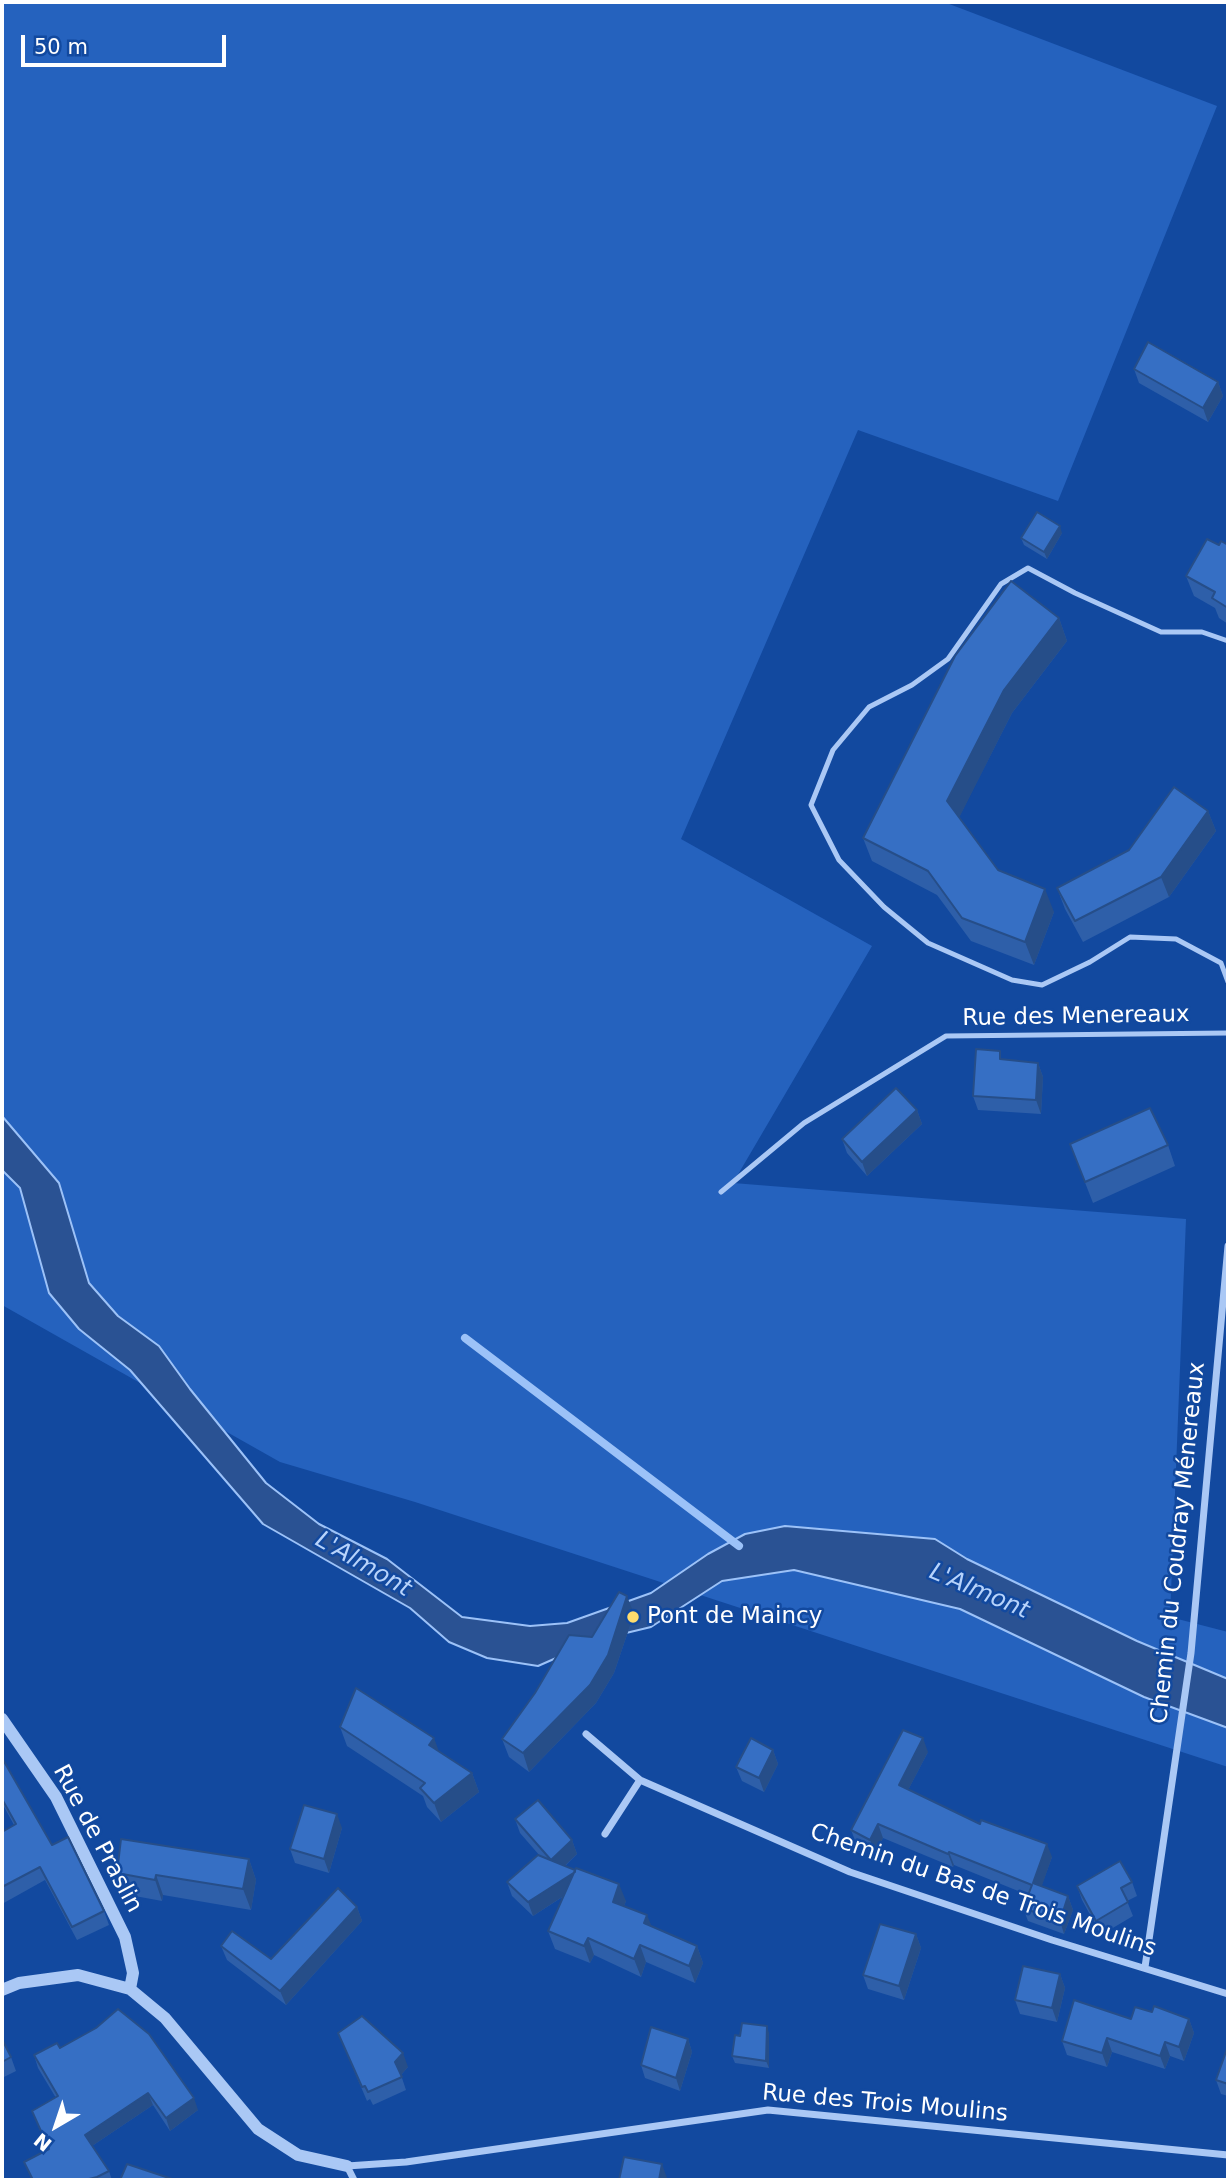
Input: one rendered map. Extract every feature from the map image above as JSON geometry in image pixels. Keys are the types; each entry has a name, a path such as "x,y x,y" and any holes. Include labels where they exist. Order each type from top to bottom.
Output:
{"street":[{"name":"Chemin du Coudray Ménereaux","path":"1145,1967 1191,1653 1228,1247"},
{"name":"Rue de Praslin","path":"2,1718 56,1797 125,1937 133,1973 130,1989"},
{"name":"Chemin du Bas de Trois Moulins","path":"586,1734 640,1780 850,1872 1052,1940 1228,1994"},
{"path":"605,1834 640,1780"},
{"path":"2,1990 19,1983 78,1976 130,1989 165,2018 258,2129 298,2155 347,2166 354,2180"},
{"name":"Rue des Trois Moulins","path":"347,2166 419,2160 768,2110 1228,2155"}],"lane":[{"path":"1228,641 1202,632 1161,632 1075,593 1028,568 1001,584 948,659 912,685 869,707 833,750 811,805 839,860 884,907 928,943 1012,980 1042,985 1090,962 1130,937 1176,939 1221,963 1228,982"},
{"path":"1221,963 1228,959"},
{"name":"Rue des Menereaux","path":"721,1192 804,1123 946,1036 1228,1033"}],"shaded area":[{"path":"2,2 944,2 1217,106 1058,501 858,430 681,839 872,946 733,1183 1186,1219 1170,1617 1228,1632 1228,1767 415,1502 280,1462 2,1305"}],"water":[{"name":"L'Almont","path":"2,1116 59,1183 89,1283 118,1316 159,1346 266,1483 319,1524 387,1559 462,1617 530,1626 567,1623 651,1593 708,1554 745,1534 785,1526 935,1539 967,1559 1137,1641 1228,1679 1228,1728 1144,1697 960,1609 794,1570 722,1581 651,1627 597,1640 538,1666 487,1658 449,1642 410,1608 263,1524 130,1370 79,1329 49,1293 20,1188 2,1170"}],"building":[{"path":"1148,342 1218,382 1203,408 1134,369"},
{"path":"1037,512 1060,526 1044,552 1021,538"},
{"path":"1207,539 1219,545 1221,541 1228,545 1228,608 1212,598 1215,592 1186,576"},
{"path":"1011,581 1059,618 1004,690 947,801 998,870 1045,889 1025,942 962,918 928,871 863,838 955,656"},
{"path":"1174,787 1208,811 1161,877 1075,921 1057,888 1129,850"},
{"path":"976,1049 1000,1051 1000,1059 1038,1063 1036,1100 973,1096"},
{"path":"896,1088 917,1110 862,1162 842,1139"},
{"path":"1150,1108 1168,1145 1085,1182 1070,1144"},
{"path":"619,1592 627,1596 608,1655 590,1685 523,1753 502,1739 535,1693 569,1635 592,1637"},
{"path":"356,1688 434,1738 429,1745 472,1773 434,1803 420,1788 425,1783 340,1727"},
{"path":"903,1730 923,1738 899,1785 980,1824 981,1820 1047,1844 1033,1883 1068,1896 1060,1921 1023,1908 1032,1885 949,1852 948,1854 878,1824 870,1840 851,1830"},
{"path":"751,1738 773,1750 759,1778 736,1767"},
{"path":"2,1758 52,1845 68,1837 104,1911 72,1927 40,1867 2,1887 2,1832 16,1824 2,1799"},
{"path":"538,1800 572,1840 551,1860 515,1819"},
{"path":"304,1805 337,1814 324,1859 290,1849"},
{"path":"121,1839 249,1859 243,1889 156,1875 155,1880 117,1873"},
{"path":"538,1855 575,1872 528,1902 507,1882"},
{"path":"1120,1861 1132,1882 1121,1888 1128,1902 1096,1921 1077,1886"},
{"path":"576,1868 619,1884 613,1902 647,1915 644,1923 697,1946 689,1966 640,1945 634,1959 588,1938 584,1946 548,1931"},
{"path":"338,1888 357,1907 280,1991 221,1946 232,1931 271,1959"},
{"path":"880,1924 916,1934 899,1986 863,1975"},
{"path":"1023,1966 1060,1974 1052,2008 1015,2000"},
{"path":"1074,2000 1131,2019 1135,2007 1152,2012 1154,2006 1189,2019 1179,2047 1165,2042 1160,2056 1107,2038 1102,2053 1062,2041"},
{"path":"118,2009 149,2034 194,2098 166,2118 148,2093 85,2135 109,2171 85,2180 33,2180 24,2162 49,2149 32,2111 58,2096 34,2055 57,2043 60,2048 96,2028"},
{"path":"362,2016 403,2053 395,2062 402,2077 368,2092 365,2086 362,2087 338,2033"},
{"path":"742,2023 767,2026 766,2061 732,2056 735,2035 740,2036"},
{"path":"651,2027 688,2039 676,2078 641,2065"},
{"path":"2,2039 11,2057 2,2062"},
{"path":"1228,2046 1228,2084 1216,2080"},
{"path":"624,2157 662,2164 659,2180 619,2180"},
{"path":"127,2164 175,2180 120,2180"}],"waterway":[{"path":"465,1338 739,1546"}],"place":[{"name":"Pont de Maincy","path":"633,1617"}]}
